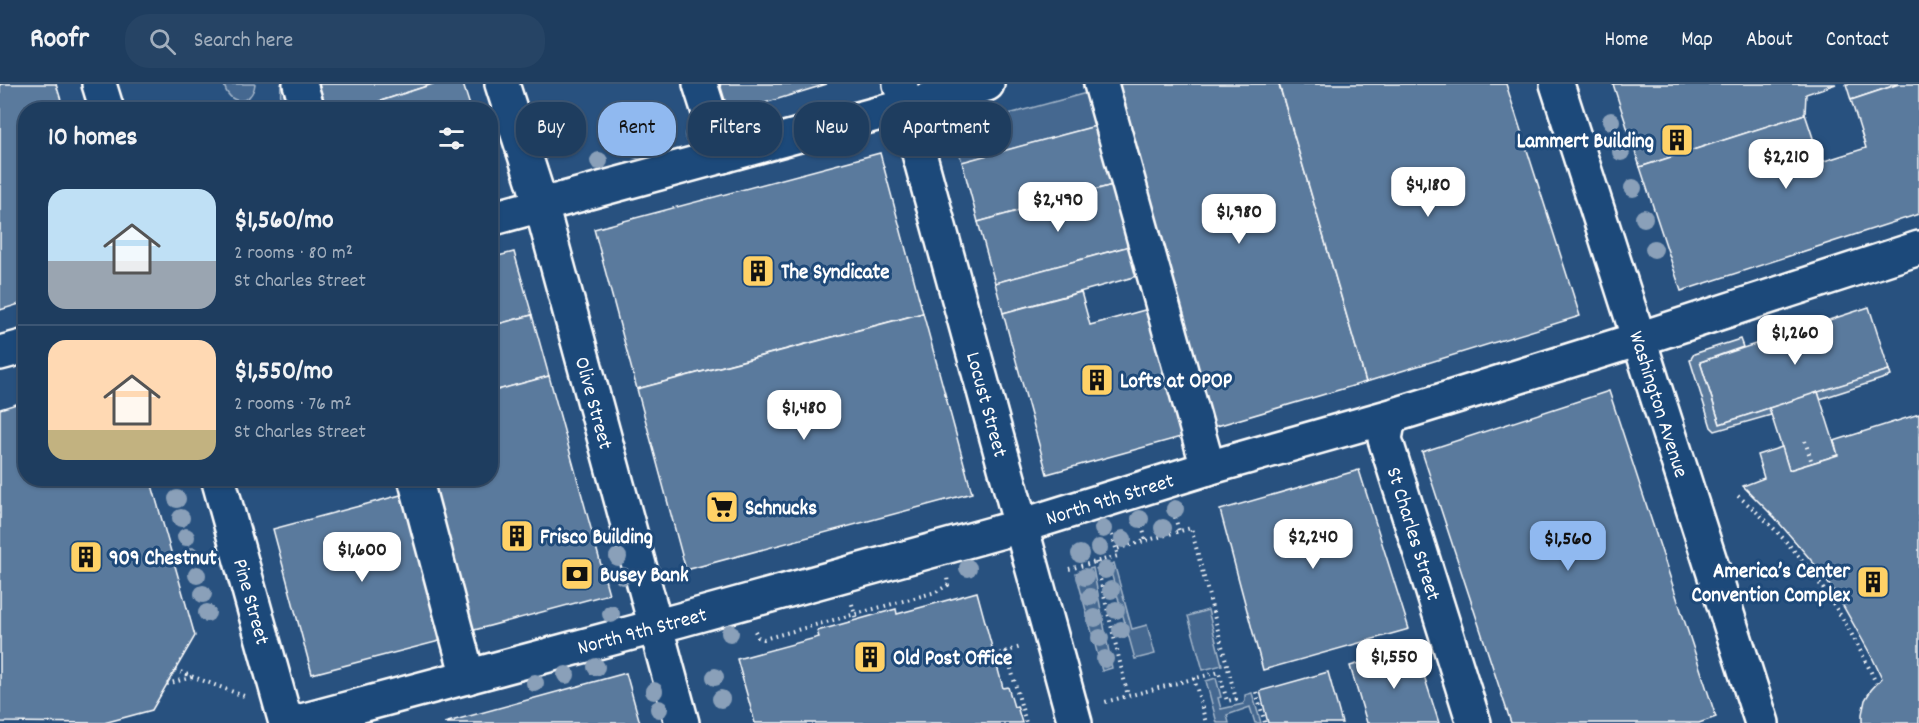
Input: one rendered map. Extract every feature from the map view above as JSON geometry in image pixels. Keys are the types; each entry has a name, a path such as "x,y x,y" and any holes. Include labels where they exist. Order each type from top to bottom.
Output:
{"street":[{"path":"99,84 105,102"},
{"path":"300,84 306,102"},
{"name":"Olive Street","path":"502,84 541,205 682,723"},
{"path":"700,84 706,102"},
{"path":"782,136 903,95 987,84"},
{"path":"1101,84 1208,468"},
{"name":"Washington Avenue","path":"1557,84 1762,723"},
{"name":"Locust Street","path":"903,95 1075,723"},
{"path":"498,217 723,156"},
{"name":"North 9th Street","path":"294,723 1021,526 1208,468 1395,415 1919,248"},
{"path":"0,353 18,348"},
{"name":"St Charles Street","path":"1395,415 1388,423 1385,439 1474,723"},
{"name":"Pine Street","path":"220,486 285,723"},
{"path":"417,486 468,677"}],"path":[{"path":"1805,441 1812,463"},
{"path":"1738,496 1769,522 1809,569 1851,634 1876,683"},
{"path":"1175,517 1179,531"},
{"path":"1142,526 1146,541"},
{"path":"1105,702 1219,672 1227,701 1236,699 1191,528 1116,549"},
{"path":"1069,569 1118,556 1112,535"},
{"path":"1096,562 1128,696"},
{"path":"754,630 758,638 764,639 942,590 948,585 947,576"},
{"path":"852,604 856,620"},
{"path":"994,655 1021,647"},
{"path":"1006,651 1026,723"},
{"path":"175,670 244,696"},
{"path":"167,684 192,677"},
{"path":"1194,678 1206,723"},
{"path":"1256,692 1265,723"}],"shaded area":[{"path":"224,84 255,84 249,96 240,100 230,96"},
{"path":"281,84 291,84 297,102 280,102"},
{"path":"1094,91 1103,124 1011,149 1011,113"},
{"path":"960,156 984,156 962,162"},
{"path":"1114,563 1132,629 1147,625 1155,654 1135,659 1109,565"},
{"path":"1093,568 1112,668 1102,671 1076,573"},
{"path":"1208,610 1222,665 1203,670 1188,616"},
{"path":"1216,678 1221,697 1218,698 1221,709 1243,704 1245,695 1252,693 1261,723 1255,723 1250,707 1227,715 1229,723 1217,723 1206,681"}],"building":[{"path":"0,84 56,84 62,102 18,102 18,304 0,310"},
{"path":"313,84 433,84 378,102 317,102"},
{"path":"433,84 463,84 469,102 378,102"},
{"path":"720,84 827,84 768,102 725,102"},
{"path":"1122,84 1279,84 1366,382 1210,428 1109,87"},
{"path":"1279,84 1506,84 1580,316 1366,382"},
{"name":"Lammert Building","path":"1613,84 1836,84 1806,94 1805,114 1640,167"},
{"path":"1846,84 1899,84 1851,100"},
{"path":"1899,84 1919,84 1919,214 1681,291 1640,167 1805,114 1821,162 1866,148 1851,100"},
{"path":"1103,124 1120,183 978,222 962,162 984,156 1011,156 1011,149"},
{"name":"The Syndicate","path":"880,153 923,313 637,389 594,229"},
{"path":"1120,183 1137,244 995,283 978,222"},
{"path":"1137,244 1145,274 1003,313 995,283"},
{"path":"514,252 532,315 498,324 498,256"},
{"name":"Lofts at OPOP","path":"1081,292 1090,325 1152,308 1188,435 1047,474 1003,313"},
{"path":"1869,307 1889,370 1720,424 1700,362"},
{"path":"923,313 972,493 686,570 637,389"},
{"path":"532,315 549,376 498,390 498,324"},
{"path":"1740,339 1743,347 1700,362 1720,424 1769,408 1771,415 1715,431 1711,427 1690,360 1694,354"},
{"path":"1889,370 1891,376 1820,399 1818,392"},
{"name":"Frisco Building","path":"549,376 609,594 467,632 427,486 498,486 498,390"},
{"path":"1609,391 1716,717 1699,723 1511,723 1422,452"},
{"path":"1818,392 1838,455 1789,470 1769,408"},
{"name":"909 Chestnut","path":"18,403 18,486 152,486 195,636 152,710 104,723 0,722 0,409"},
{"name":"America’s Center Convention Complex","path":"1919,414 1919,723 1862,723 1865,700 1882,678 1872,657 1838,597 1816,566 1775,518 1743,486 1764,478 1757,455 1782,447 1789,470 1838,455 1834,441"},
{"path":"1359,470 1409,629 1263,670 1220,510"},
{"path":"412,492 451,638 312,674 273,529"},
{"name":"Old Post Office","path":"977,592 1003,688 1008,687 1022,723 755,723 737,659 819,637 817,631 896,609 897,614"},
{"path":"1415,647 1439,723 1367,723 1350,666"},
{"path":"1328,672 1342,723 1268,723 1260,691"},
{"path":"626,673 640,723 444,723"}],"place":[{"name":"Lammert Building","path":"1677,140"},
{"name":"The Syndicate","path":"758,271"},
{"name":"Lofts at OPOP","path":"1097,380"},
{"name":"Schnucks","path":"722,507"},
{"name":"Frisco Building","path":"517,536"},
{"name":"909 Chestnut","path":"86,557"},
{"name":"Busey Bank","path":"577,574"},
{"name":"America’s Center Convention Complex","path":"1873,582"},
{"name":"Old Post Office","path":"870,657"}]}
